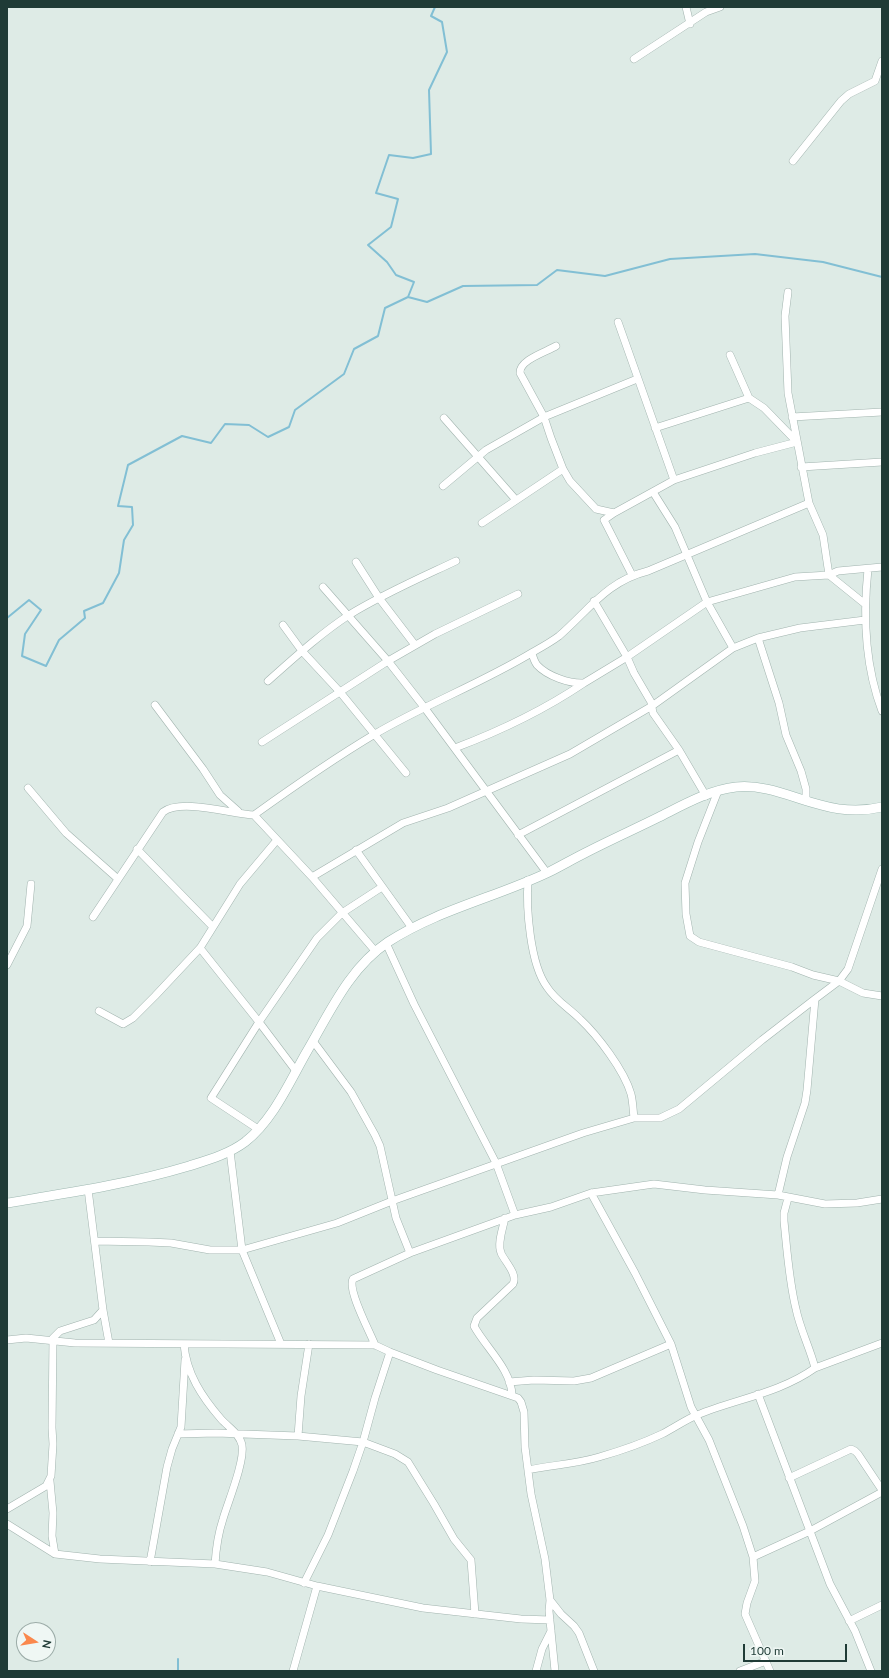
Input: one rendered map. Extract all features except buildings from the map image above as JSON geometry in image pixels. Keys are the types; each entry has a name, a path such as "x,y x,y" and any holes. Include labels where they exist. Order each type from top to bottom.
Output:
{"street":[{"path":"686,7 690,24"},
{"path":"634,60 706,12 720,7"},
{"path":"793,161 841,100 854,91 875,82 882,61"},
{"path":"788,292 785,316 788,393 809,503 823,535 829,575 865,604"},
{"path":"618,322 674,480"},
{"path":"556,346 521,366 520,370 522,377 544,416 563,469 570,481 596,509 614,513"},
{"path":"730,355 748,398 764,408 797,442"},
{"path":"443,486 478,456 544,416 637,379"},
{"path":"655,428 748,398"},
{"path":"792,417 882,412"},
{"path":"444,418 516,500"},
{"path":"632,575 604,520 674,480 755,452 797,442"},
{"path":"801,467 882,462"},
{"path":"482,523 563,469"},
{"path":"653,492 675,527 688,554 707,602 734,648"},
{"path":"93,917 163,812 171,808 214,808 241,814 254,815 311,774 374,734 424,707 489,676 532,653 557,637 611,586 632,575 648,571 809,503"},
{"path":"268,681 302,650 348,616 379,598 456,561"},
{"path":"356,562 379,598 415,645"},
{"path":"455,748 494,733 533,713 627,657 707,602 795,577 829,575 838,571 882,567"},
{"path":"868,569 865,620 874,686 882,711"},
{"path":"323,587 388,661 455,748 547,873"},
{"path":"262,742 415,645 518,594"},
{"path":"594,601 627,657 652,706 653,713 679,750 706,796"},
{"path":"312,877 403,823 448,808 488,792 570,754 652,706 734,648 758,638 815,625 865,620"},
{"path":"283,625 302,650 340,692 406,773"},
{"path":"758,638 779,703 786,735 806,789 806,801"},
{"path":"532,653 537,665 547,672 564,679 584,683"},
{"path":"155,705 203,769 220,795 241,814"},
{"path":"518,835 679,750"},
{"path":"8,1201 88,1189 159,1175 205,1161 230,1151 246,1141 268,1116 296,1071 340,993 356,973 386,943 412,928 547,873 680,806 718,791 732,788 758,787 827,807 855,811 882,808"},
{"path":"28,788 66,832 118,879"},
{"path":"718,791 685,883 686,914 690,936 699,942 792,967 829,980 839,981 863,993 882,996"},
{"path":"254,815 312,877 376,952"},
{"path":"99,1011 120,1024 125,1024 155,996 200,948 240,884 277,840"},
{"path":"137,849 213,927"},
{"path":"356,850 412,928"},
{"path":"95,1241 170,1243 210,1250 242,1250 332,1224 496,1163 583,1133 634,1118 660,1118 679,1109 762,1040 844,976 851,961 882,869"},
{"path":"528,880 528,917 541,977 554,997 588,1027 607,1051 624,1078 631,1093 634,1118"},
{"path":"7,965 27,926 31,884"},
{"path":"258,1129 212,1098 259,1022 317,938 342,913 382,886"},
{"path":"386,943 414,1004 496,1163 515,1215"},
{"path":"200,948 296,1071"},
{"path":"778,1195 787,1156 805,1103 815,999"},
{"path":"313,1041 351,1092 375,1134 380,1146 396,1218 410,1253"},
{"path":"230,1151 242,1250 281,1344"},
{"path":"376,1345 351,1287 352,1281 356,1277 410,1253 505,1218 551,1207 591,1193 654,1184 705,1190 778,1195 825,1204 842,1204 882,1199"},
{"path":"88,1189 103,1310 109,1343"},
{"path":"591,1193 635,1273 671,1344 691,1407 709,1440 743,1526 753,1557 755,1581 747,1603 745,1614 770,1671"},
{"path":"788,1198 784,1213 784,1221 791,1287 796,1311 812,1355 815,1368"},
{"path":"505,1218 500,1250 514,1275 515,1281 514,1284 477,1318 474,1324 475,1329 504,1371 509,1382 512,1395"},
{"path":"55,1554 52,1536 53,1513 50,1481 52,1473 53,1444 53,1341 55,1336 60,1331 94,1320 103,1310"},
{"path":"7,1340 26,1338 53,1341 109,1343 376,1345 437,1370 518,1398 524,1412 531,1494 545,1559 550,1600 550,1620 555,1671"},
{"path":"528,1470 573,1463 611,1454 661,1434 696,1415 797,1379 815,1368 882,1343"},
{"path":"150,1562 167,1467 181,1422 185,1358 184,1344"},
{"path":"298,1436 301,1396 309,1344"},
{"path":"509,1382 534,1380 574,1381 591,1378 671,1344"},
{"path":"304,1583 328,1535 363,1442 390,1352"},
{"path":"185,1358 200,1392 222,1420 236,1434 242,1447 241,1459 222,1521 215,1564"},
{"path":"758,1394 830,1584 850,1621 871,1671"},
{"path":"178,1434 298,1436 363,1442 395,1454 408,1462 454,1539 471,1560 476,1614"},
{"path":"753,1557 810,1531 882,1491 858,1454 855,1451 850,1450 789,1478"},
{"path":"7,1509 46,1486 50,1481"},
{"path":"7,1524 55,1554 100,1559 215,1564 267,1572 317,1586 423,1608 521,1619 550,1620"},
{"path":"293,1671 317,1586"},
{"path":"550,1600 579,1633 594,1671"},
{"path":"850,1621 882,1605"},
{"path":"536,1671 542,1649 551,1630"},
{"path":"740,1671 766,1661"}],"waterway":[{"path":"7,618 29,600 41,610 25,634 22,656 46,666 59,640 85,618 84,611 103,603 119,573 124,540 133,525 132,507 118,506 128,465 182,436 211,443 225,424 249,425 268,437 289,427 295,410 344,374 354,349 378,336 385,308 408,297 414,282 396,275 387,262 368,245 391,227 398,199 376,193 389,155 413,158 431,154 429,90 447,52 442,22 431,16 435,7"},
{"path":"408,297 427,302 463,286 537,285 557,270 605,276 670,259 755,254 823,262 882,277"},
{"path":"178,1659 178,1671"}]}
